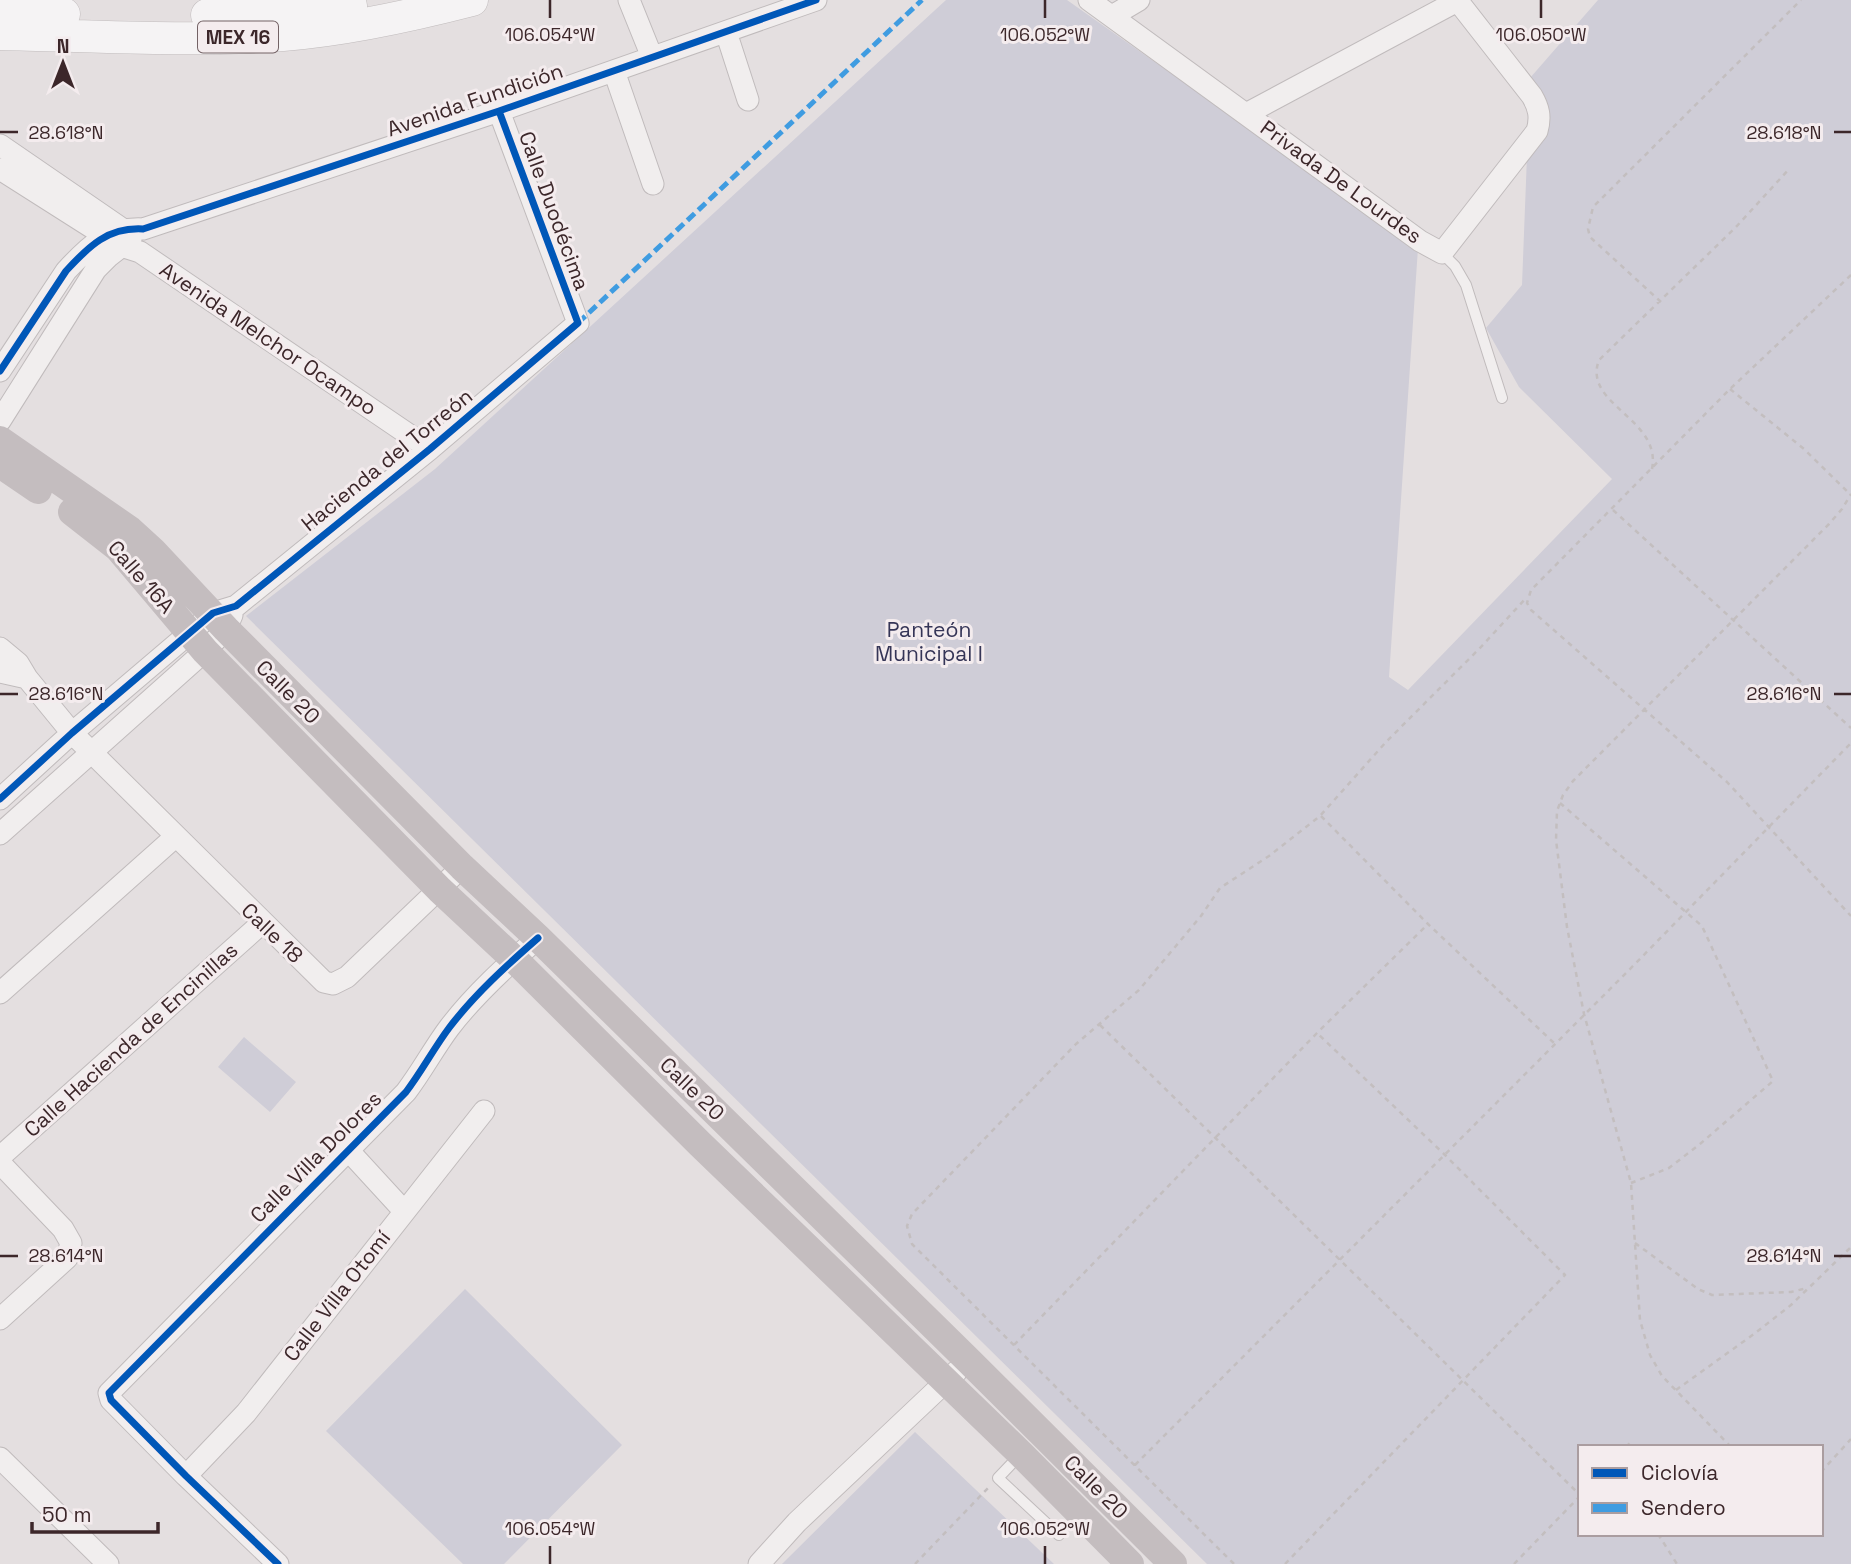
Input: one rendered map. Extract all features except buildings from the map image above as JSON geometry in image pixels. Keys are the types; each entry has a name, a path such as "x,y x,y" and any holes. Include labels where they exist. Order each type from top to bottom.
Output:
{"main road":[{"name":"MEX 16","path":"0,12 236,15 337,8 380,0"},
{"name":"MEX 16","path":"0,34 113,37 282,35 338,29 408,16 472,0"},
{"name":"Calle 16A","path":"0,440 130,530 225,616"},
{"name":"Calle 16A","path":"0,464 91,526 118,548 197,643"},
{"name":"Calle 20","path":"225,616 353,757 462,867 761,1156 1173,1564"},
{"name":"Calle 20","path":"197,643 440,890 1021,1454 1130,1564"},
{"path":"330,779 353,757"},
{"path":"736,1178 761,1156"},
{"path":"1084,1518 1106,1497"}],"street":[{"path":"629,0 652,57"},
{"name":"Avenida Fundición","path":"128,238 816,0"},
{"name":"Privada De Lourdes","path":"1089,0 1420,241 1442,253 1538,131 1539,122 1539,113 1532,96 1458,0"},
{"path":"1112,16 1139,0"},
{"path":"1246,114 1458,0"},
{"path":"726,32 748,100"},
{"path":"614,71 653,184"},
{"name":"Calle Duodécima","path":"499,111 578,323"},
{"name":"Avenida Melchor Ocampo","path":"0,145 430,449"},
{"name":"Avenida Melchor Ocampo","path":"0,169 128,238"},
{"path":"0,371 66,271 78,258 128,238"},
{"path":"0,421 96,269 128,238"},
{"name":"Hacienda del Torreón","path":"197,643 225,616 430,449 578,323"},
{"path":"0,799 72,733 197,643"},
{"path":"0,834 92,752 197,643"},
{"name":"Calle 18","path":"0,648 10,654 72,733 324,982 332,984 347,977 462,867"},
{"path":"0,672 27,678"},
{"path":"0,993 175,837"},
{"name":"Calle Hacienda de Encinillas","path":"0,1157 262,923"},
{"name":"Calle Villa Dolores","path":"186,1476 111,1400 109,1393 406,1092 450,1027 514,959 538,938"},
{"name":"Calle Villa Otomí","path":"186,1476 246,1413 484,1111"},
{"path":"348,1150 404,1211"},
{"path":"0,1163 63,1229 71,1243 67,1258 0,1319"},
{"path":"759,1564 797,1522 968,1360"},
{"path":"0,1458 108,1564"},
{"path":"186,1476 266,1560"}],"lane":[{"path":"1442,253 1455,266 1466,285 1502,398"},
{"path":"1021,1454 998,1478 1059,1535"}],"path":[{"path":"1661,302 1590,237 1588,229 1593,207 1801,0"},
{"path":"1652,469 1655,455 1652,446 1643,432 1601,390 1596,380 1600,360 1737,227 1790,168"},
{"path":"1234,1564 912,1244 907,1226 912,1214 1076,1044 1139,990 1201,916 1220,888 1269,856 1320,816 1386,742 1730,389 1851,275"},
{"path":"1729,1445 1662,1376 1650,1354 1640,1320 1631,1183 1584,1014 1567,927 1556,840 1557,811 1573,780 1829,524 1851,495 1804,449 1730,389"},
{"path":"1613,510 1851,728"},
{"path":"1527,597 1531,610 1727,782 1851,916"},
{"path":"1135,1465 1851,743"},
{"path":"1560,803 1702,926 1773,1081 1669,1168 1631,1183"},
{"path":"1320,816 1428,924 1554,1043"},
{"path":"1014,1345 1317,1033 1428,924"},
{"path":"1100,1025 1578,1493"},
{"path":"1284,1564 1566,1275 1317,1033"},
{"path":"1635,1243 1698,1289 1712,1295 1791,1292 1809,1288"},
{"path":"1676,1390 1754,1334 1809,1288 1851,1247"},
{"path":"1823,1470 1851,1439"},
{"path":"1628,1445 1631,1441"},
{"path":"915,1564 998,1478"},
{"path":"1514,1564 1578,1497"},
{"path":"1659,1536 1677,1564"}],"green space":[{"name":"Panteón Municipal I","path":"946,0 1067,0 1418,248 1389,677 1408,690 1612,479 1519,387 1486,328 1522,285 1530,78 1598,0 1851,0 1851,1564 1207,1564 246,616 435,469"},
{"path":"244,1037 296,1082 270,1112 218,1067"},
{"path":"465,1289 622,1445 504,1564 463,1564 326,1431"},
{"path":"915,1432 1054,1564 782,1564"}],"marked path":[{"path":"578,323 922,0"}],"cycle path":[{"path":"0,371 66,271 91,246 109,235 119,231 143,229 499,111 816,0"},
{"path":"0,799 72,733 213,613 236,606 430,449 578,323 499,111"},
{"path":"278,1564 186,1476 111,1400 109,1393 406,1092 469,1004 538,938"}]}
